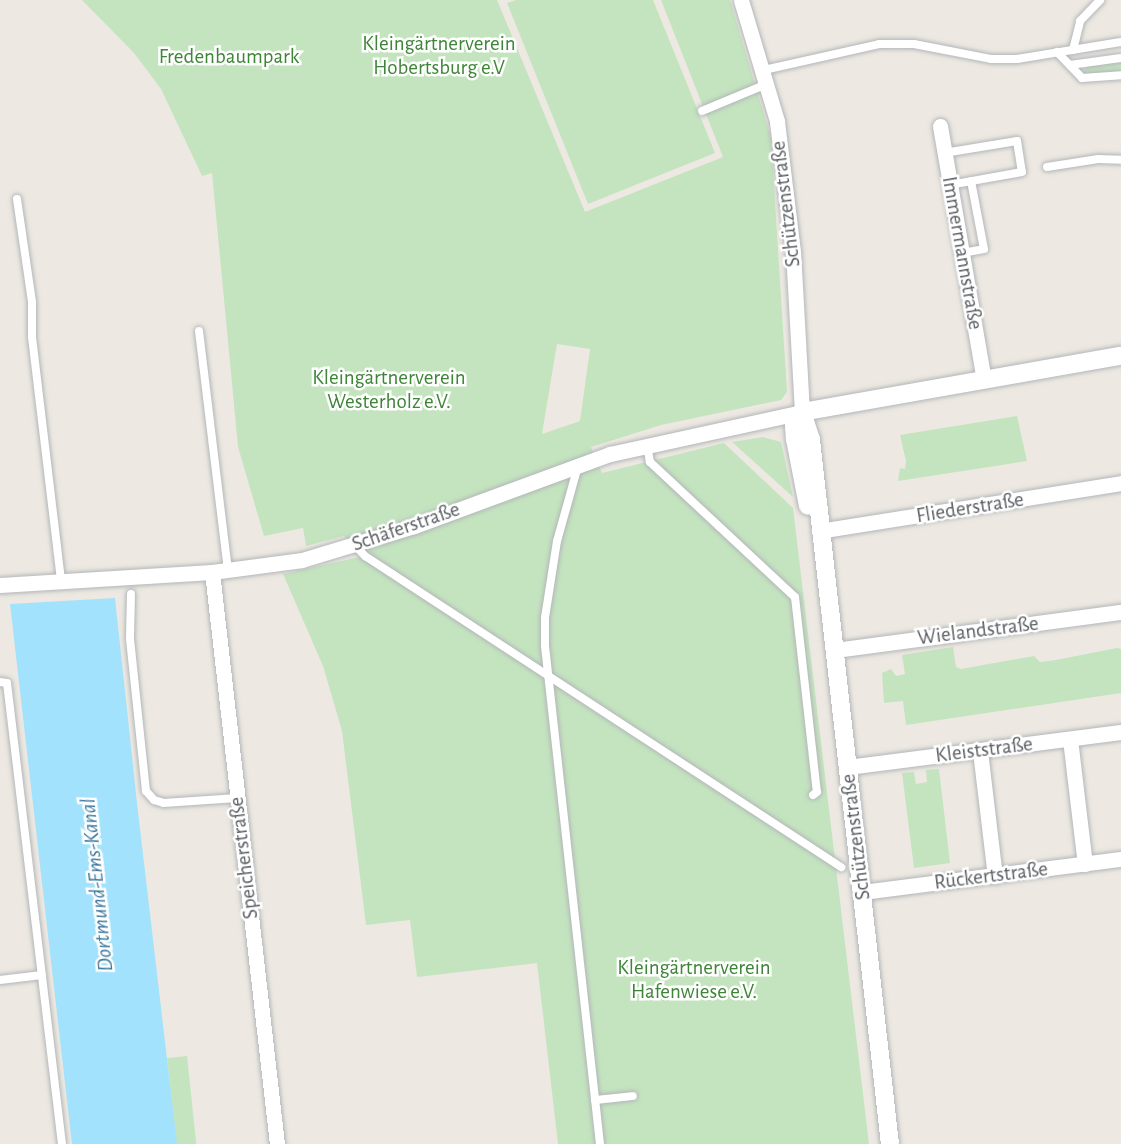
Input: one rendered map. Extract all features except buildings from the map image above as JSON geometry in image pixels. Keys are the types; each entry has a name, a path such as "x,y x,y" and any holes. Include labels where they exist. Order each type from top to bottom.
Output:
{"street":[{"name":"Schützenstraße","path":"741,0 766,77 793,252 802,412 795,426 795,439 808,507 819,531 835,650 890,1144"},
{"name":"Immermannstraße","path":"940,126 984,380"},
{"path":"802,412 1121,356"},
{"name":"Schäferstraße","path":"0,585 212,572 272,566 355,545 647,444 802,412"},
{"name":"Fliederstraße","path":"819,531 1121,483"},
{"name":"Speicherstraße","path":"212,572 277,1144"},
{"name":"Wielandstraße","path":"835,650 1121,612"},
{"name":"Kleiststraße","path":"847,767 1121,732"},
{"path":"1070,739 1084,864"},
{"path":"980,751 994,876"},
{"name":"Rückertstraße","path":"862,892 1121,859"}],"lane":[{"path":"1072,50 1080,21 1100,0"},
{"path":"702,111 766,77 879,44 928,46 991,59 1121,42"},
{"path":"1057,52 1089,80 1121,75"},
{"path":"1070,65 1121,58"},
{"path":"944,153 1017,141 1022,172 950,185"},
{"path":"1047,167 1098,159 1121,160"},
{"path":"963,253 984,249 971,181"},
{"path":"17,199 61,581"},
{"path":"199,331 228,570"},
{"path":"647,444 650,462 795,597 817,792 813,795"},
{"path":"578,466 558,541 545,618 547,676 600,1144"},
{"path":"355,545 365,556 841,867"},
{"path":"131,594 130,639 146,791 153,800 164,803 237,798"},
{"path":"0,682 7,683 62,1144"},
{"path":"0,980 42,975"},
{"path":"595,1100 633,1096"}],"green space":[{"path":"82,0 497,0 585,212 723,157 661,0 730,0 771,138 787,392 781,400 661,425 591,447 602,473 724,443 793,508 869,1144 558,1144 537,963 417,977 410,920 366,925 342,731 323,666 283,574 364,556 344,536 306,546 303,528 264,536 238,447 212,173 202,176 161,89 134,53","holes":["557,344 590,349 580,421 542,434"]},
{"path":"516,0 653,0 715,153 588,204 507,3"},
{"path":"1121,61 1121,72 1086,75 1083,72 1088,66"},
{"path":"1017,416 1027,461 898,481 900,468 905,469 906,461 900,435"},
{"path":"763,437 781,442 793,497 732,442"},
{"path":"953,647 956,667 961,669 1034,656 1040,662 1121,649 1121,693 906,725 903,701 884,703 882,673 891,669 896,676 905,674 902,655"},
{"path":"939,769 950,863 914,868 902,773 914,772 916,784 927,782 926,770"},
{"path":"187,1056 196,1144 176,1144 167,1058"}],"water":[{"name":"Dortmund-Ems-Kanal","path":"115,598 177,1144 72,1144 10,604"}],"park label":[{"name":"Kleingärtnerverein Hobertsburg e.V","path":"439,56"},
{"name":"Fredenbaumpark","path":"229,57"},
{"name":"Kleingärtnerverein Westerholz e.V.","path":"389,390"},
{"name":"Kleingärtnerverein Hafenwiese e.V.","path":"694,980"}]}
